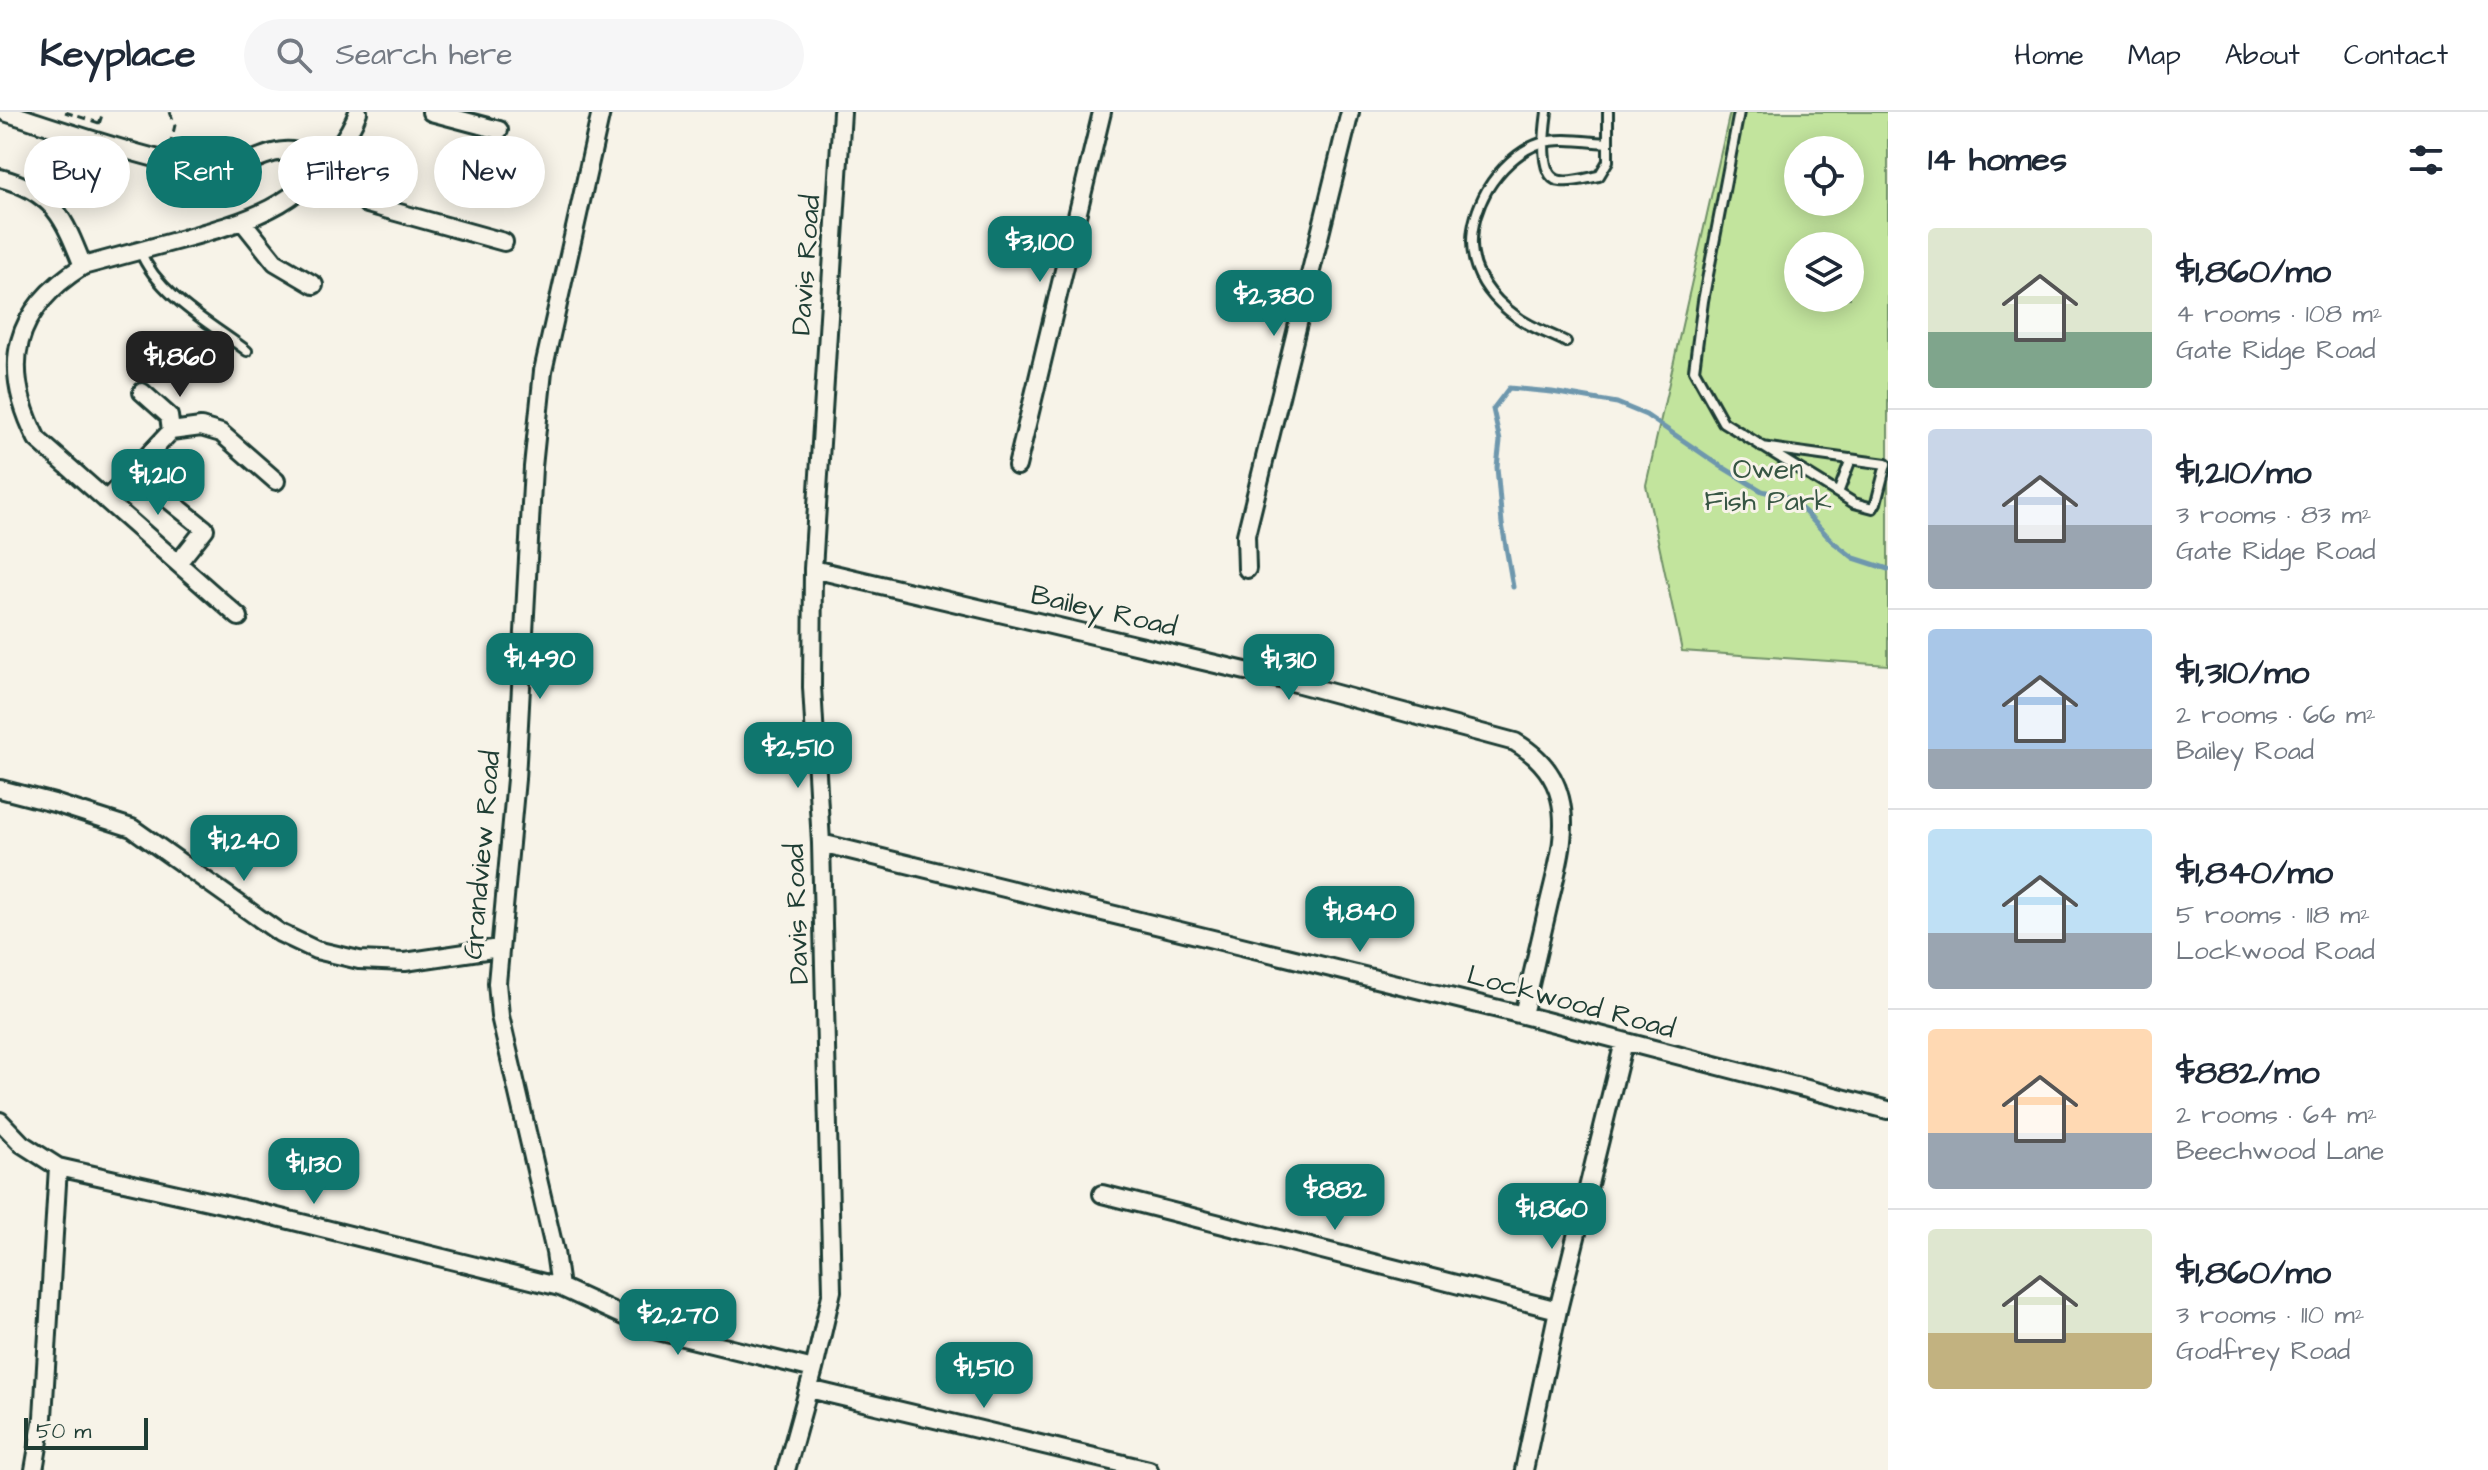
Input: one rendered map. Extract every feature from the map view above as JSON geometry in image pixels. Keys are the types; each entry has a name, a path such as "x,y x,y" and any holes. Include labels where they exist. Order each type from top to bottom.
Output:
{"street":[{"path":"5,112 146,147"},
{"path":"346,136 358,112"},
{"path":"431,112 499,130"},
{"name":"Grandview Road","path":"560,1287 555,1252 500,1016 497,983 516,779 533,467 543,371 601,112"},
{"name":"Davis Road","path":"786,1470 832,1291 821,843 812,687 813,569 842,112"},
{"path":"1017,466 1102,112"},
{"path":"1247,569 1246,535 1350,112"},
{"path":"0,178 39,193 56,208 67,225 83,266"},
{"path":"239,617 37,439 19,404 13,374 19,337 27,321 65,277 83,266 243,222 278,206"},
{"path":"381,208 504,242"},
{"path":"243,222 275,262 314,285"},
{"path":"142,392 169,416 171,431"},
{"path":"106,500 171,431 201,427 221,433 276,481"},
{"path":"133,471 205,529 178,563"},
{"name":"Bailey Road","path":"813,569 1288,681 1515,742 1527,749 1556,784 1563,815 1560,853 1523,1015"},
{"path":"0,789 132,828 280,933 316,950 359,960 405,962 499,948"},
{"name":"Lockwood Road","path":"821,843 1523,1015 1888,1110"},
{"path":"1524,1470 1558,1310 1624,1042"},
{"path":"0,1121 22,1144 58,1167 257,1212 560,1287 654,1330 814,1369"},
{"path":"34,1470 43,1417 58,1167"},
{"path":"1102,1194 1558,1310"},
{"path":"809,1389 1149,1470"}],"lane":[{"path":"1547,112 1545,163 1552,178 1560,182 1599,176 1608,161 1608,112"},
{"path":"1739,112 1703,301 1694,370 1723,422 1762,447 1854,503 1873,508 1876,503 1886,464 1762,447"},
{"path":"1566,342 1517,318 1489,291 1475,269 1471,241 1479,209 1492,183 1522,151 1545,141 1608,143"},
{"path":"140,251 146,265 164,285 247,351"},
{"path":"1838,493 1851,459"}],"path":[{"path":"65,112 99,123"},
{"path":"170,112 175,125 172,136"}],"green space":[{"name":"Owen Fish Park","path":"1730,112 1888,112 1888,665 1682,651 1646,485"}],"waterway":[{"path":"1513,587 1502,524 1497,467 1500,441 1493,409 1509,388 1617,403 1646,415 1762,491 1787,497 1854,558 1888,569"}]}
